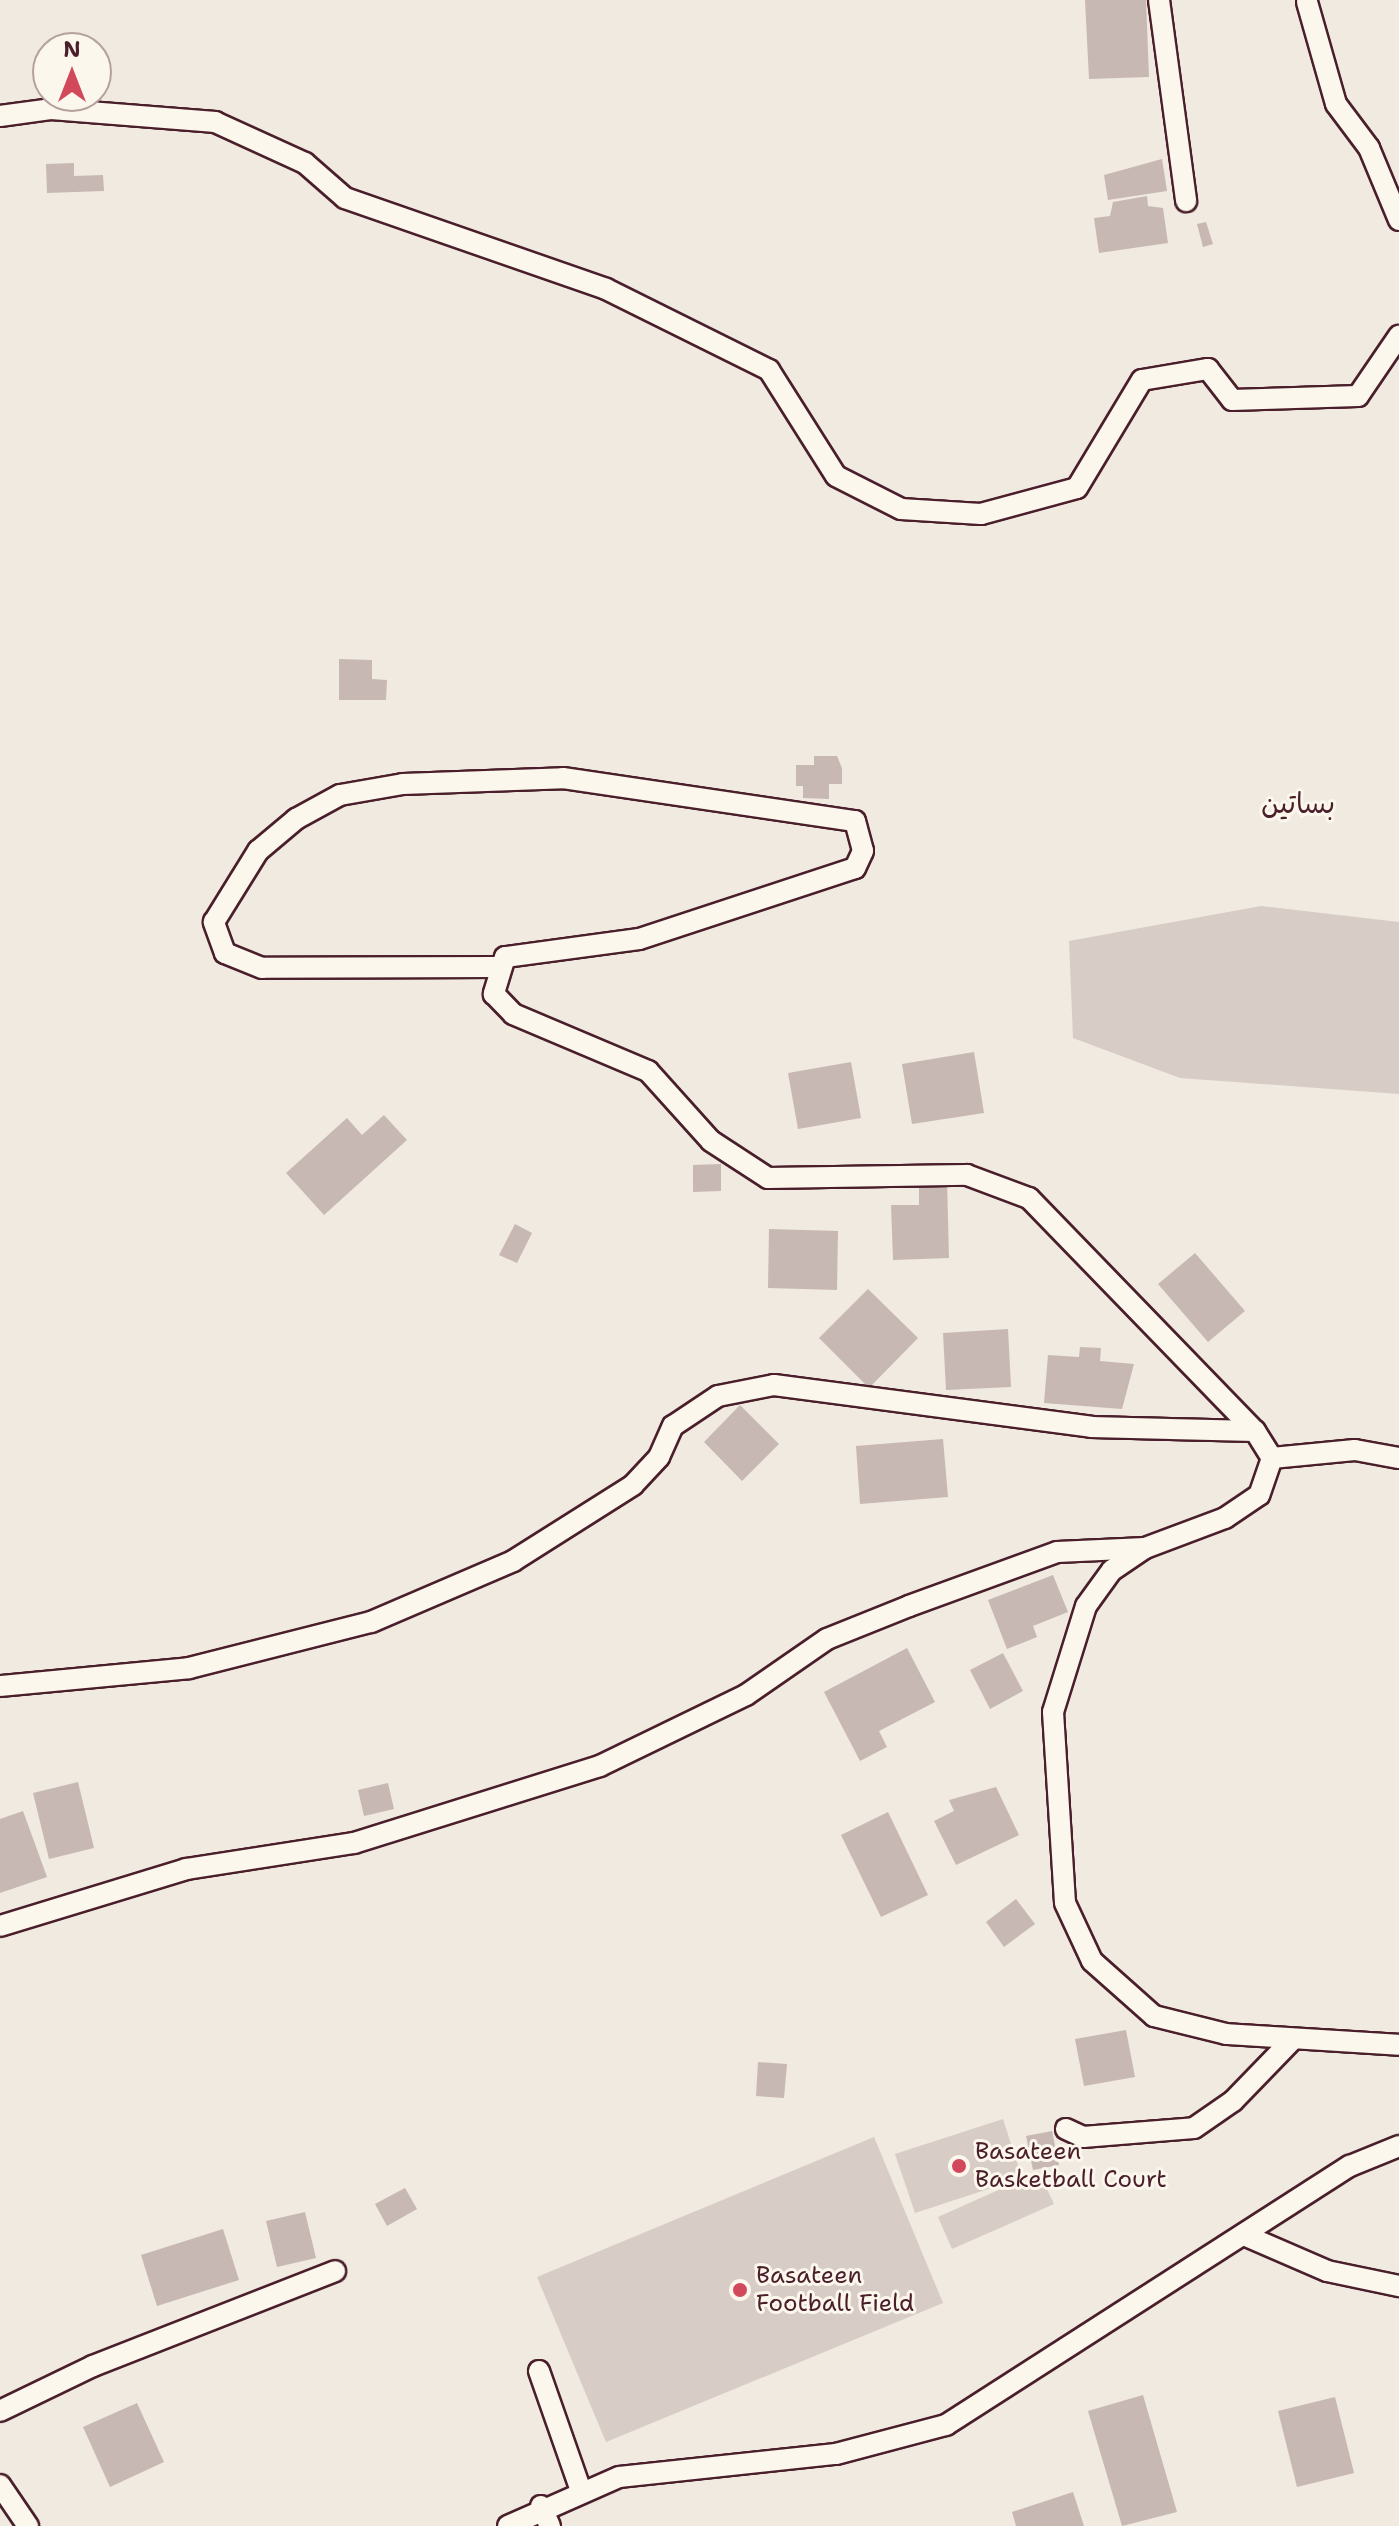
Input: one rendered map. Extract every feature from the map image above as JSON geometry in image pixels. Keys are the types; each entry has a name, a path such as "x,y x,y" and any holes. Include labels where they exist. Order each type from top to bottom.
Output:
{"street":[{"path":"1159,0 1186,201"},
{"path":"1307,2 1336,104 1369,148 1399,220"},
{"path":"0,116 51,109 215,122 305,163 345,198 606,289 769,370 836,476 901,509 981,514 1077,488 1142,380 1208,369 1232,400 1358,396 1399,336"},
{"path":"563,778 735,808 842,816 862,834 855,868 822,882 639,939 517,954 497,967 262,968 225,953 214,922 258,851 296,819 340,795 403,784 563,778"},
{"path":"497,967 494,994 513,1014 648,1071 711,1141 768,1178 967,1175 1029,1198 1176,1341 1255,1431 1272,1458 1268,1479 1247,1505 1145,1548 1112,1570 1086,1606 1053,1712 1054,1798 1071,1922 1092,1961 1154,2016 1226,2034 1399,2045"},
{"path":"0,1686 189,1668 371,1622 513,1561 633,1485 659,1457 673,1426 718,1396 774,1385 1091,1427 1255,1431"},
{"path":"1272,1458 1355,1450 1399,1458"},
{"path":"0,1926 149,1877 354,1843 600,1766 746,1695 816,1645 909,1606 1057,1552 1096,1544 1145,1548"},
{"path":"1066,2129 1083,2137 1194,2128 1233,2101 1293,2039"},
{"path":"508,2526 580,2488 660,2469 836,2454 946,2425 1350,2166 1399,2146"},
{"path":"1244,2235 1327,2271 1399,2286"},
{"path":"0,2411 93,2366 335,2271"},
{"path":"539,2371 580,2488"},
{"path":"0,2485 28,2526"},
{"path":"541,2506 550,2526"}],"shaded area":[{"path":"1261,906 1399,922 1399,1094 1180,1078 1073,1038 1069,941"},
{"name":"Basateen Basketball Court","path":"1003,2119 1022,2178 915,2213 895,2154"},
{"name":"Basateen Football Field","path":"874,2137 943,2303 606,2442 537,2277"},
{"path":"1039,2172 1054,2204 952,2249 938,2217"}],"building":[{"path":"1085,0 1146,0 1149,77 1089,79"},
{"path":"1162,159 1167,191 1108,200 1104,175"},
{"path":"74,163 74,176 103,175 104,191 47,193 46,164"},
{"path":"1147,196 1148,206 1163,208 1168,243 1099,253 1094,218 1110,216 1113,202"},
{"path":"1206,222 1213,244 1203,247 1197,224"},
{"path":"339,659 372,660 372,679 387,680 386,700 339,700"},
{"path":"814,756 837,756 842,768 842,784 829,784 829,799 803,798 803,786 796,786 796,765 814,765"},
{"path":"974,1052 984,1113 912,1124 902,1064"},
{"path":"851,1062 861,1118 798,1129 788,1073"},
{"path":"384,1115 407,1140 324,1215 286,1173 347,1118 362,1135"},
{"path":"721,1164 721,1191 693,1192 693,1165"},
{"path":"947,1180 949,1258 893,1260 891,1205 919,1205 919,1181"},
{"path":"515,1224 532,1233 517,1263 499,1255"},
{"path":"769,1229 838,1231 837,1290 768,1288"},
{"path":"1195,1253 1245,1311 1208,1342 1158,1284"},
{"path":"868,1289 918,1338 869,1388 819,1338"},
{"path":"1008,1329 1011,1387 946,1390 943,1333"},
{"path":"1080,1347 1101,1348 1100,1361 1134,1364 1122,1409 1044,1403 1048,1355 1079,1357"},
{"path":"740,1405 779,1444 742,1481 704,1442"},
{"path":"943,1439 948,1497 860,1504 856,1446"},
{"path":"1053,1575 1068,1612 1033,1626 1037,1637 1007,1649 988,1600"},
{"path":"907,1648 935,1702 879,1731 887,1747 860,1761 824,1692"},
{"path":"1003,1653 1023,1691 990,1709 970,1670"},
{"path":"78,1782 94,1848 49,1859 33,1793"},
{"path":"388,1783 394,1809 364,1816 358,1790"},
{"path":"996,1787 1019,1835 956,1865 934,1821 954,1811 949,1800"},
{"path":"23,1811 47,1877 0,1893 0,1819"},
{"path":"888,1812 928,1895 881,1917 841,1835"},
{"path":"1016,1899 1035,1924 1004,1947 986,1922"},
{"path":"1126,2030 1135,2077 1084,2086 1075,2039"},
{"path":"758,2062 787,2064 784,2098 756,2096"},
{"path":"1052,2131 1059,2165 1033,2170 1026,2136"},
{"path":"405,2188 417,2209 387,2226 375,2204"},
{"path":"305,2212 316,2258 277,2267 266,2221"},
{"path":"223,2229 239,2280 157,2306 141,2255"},
{"path":"1143,2395 1177,2512 1122,2526 1088,2411"},
{"path":"1335,2397 1354,2473 1297,2487 1278,2411"},
{"path":"137,2403 164,2462 110,2487 83,2427"},
{"path":"1073,2492 1084,2526 1016,2526 1012,2512"}],"place":[{"name":"Basateen Basketball Court","path":"959,2166"},
{"name":"Basateen Football Field","path":"740,2290"}],"district":[{"name":"بساتين","path":"1298,803"}]}
